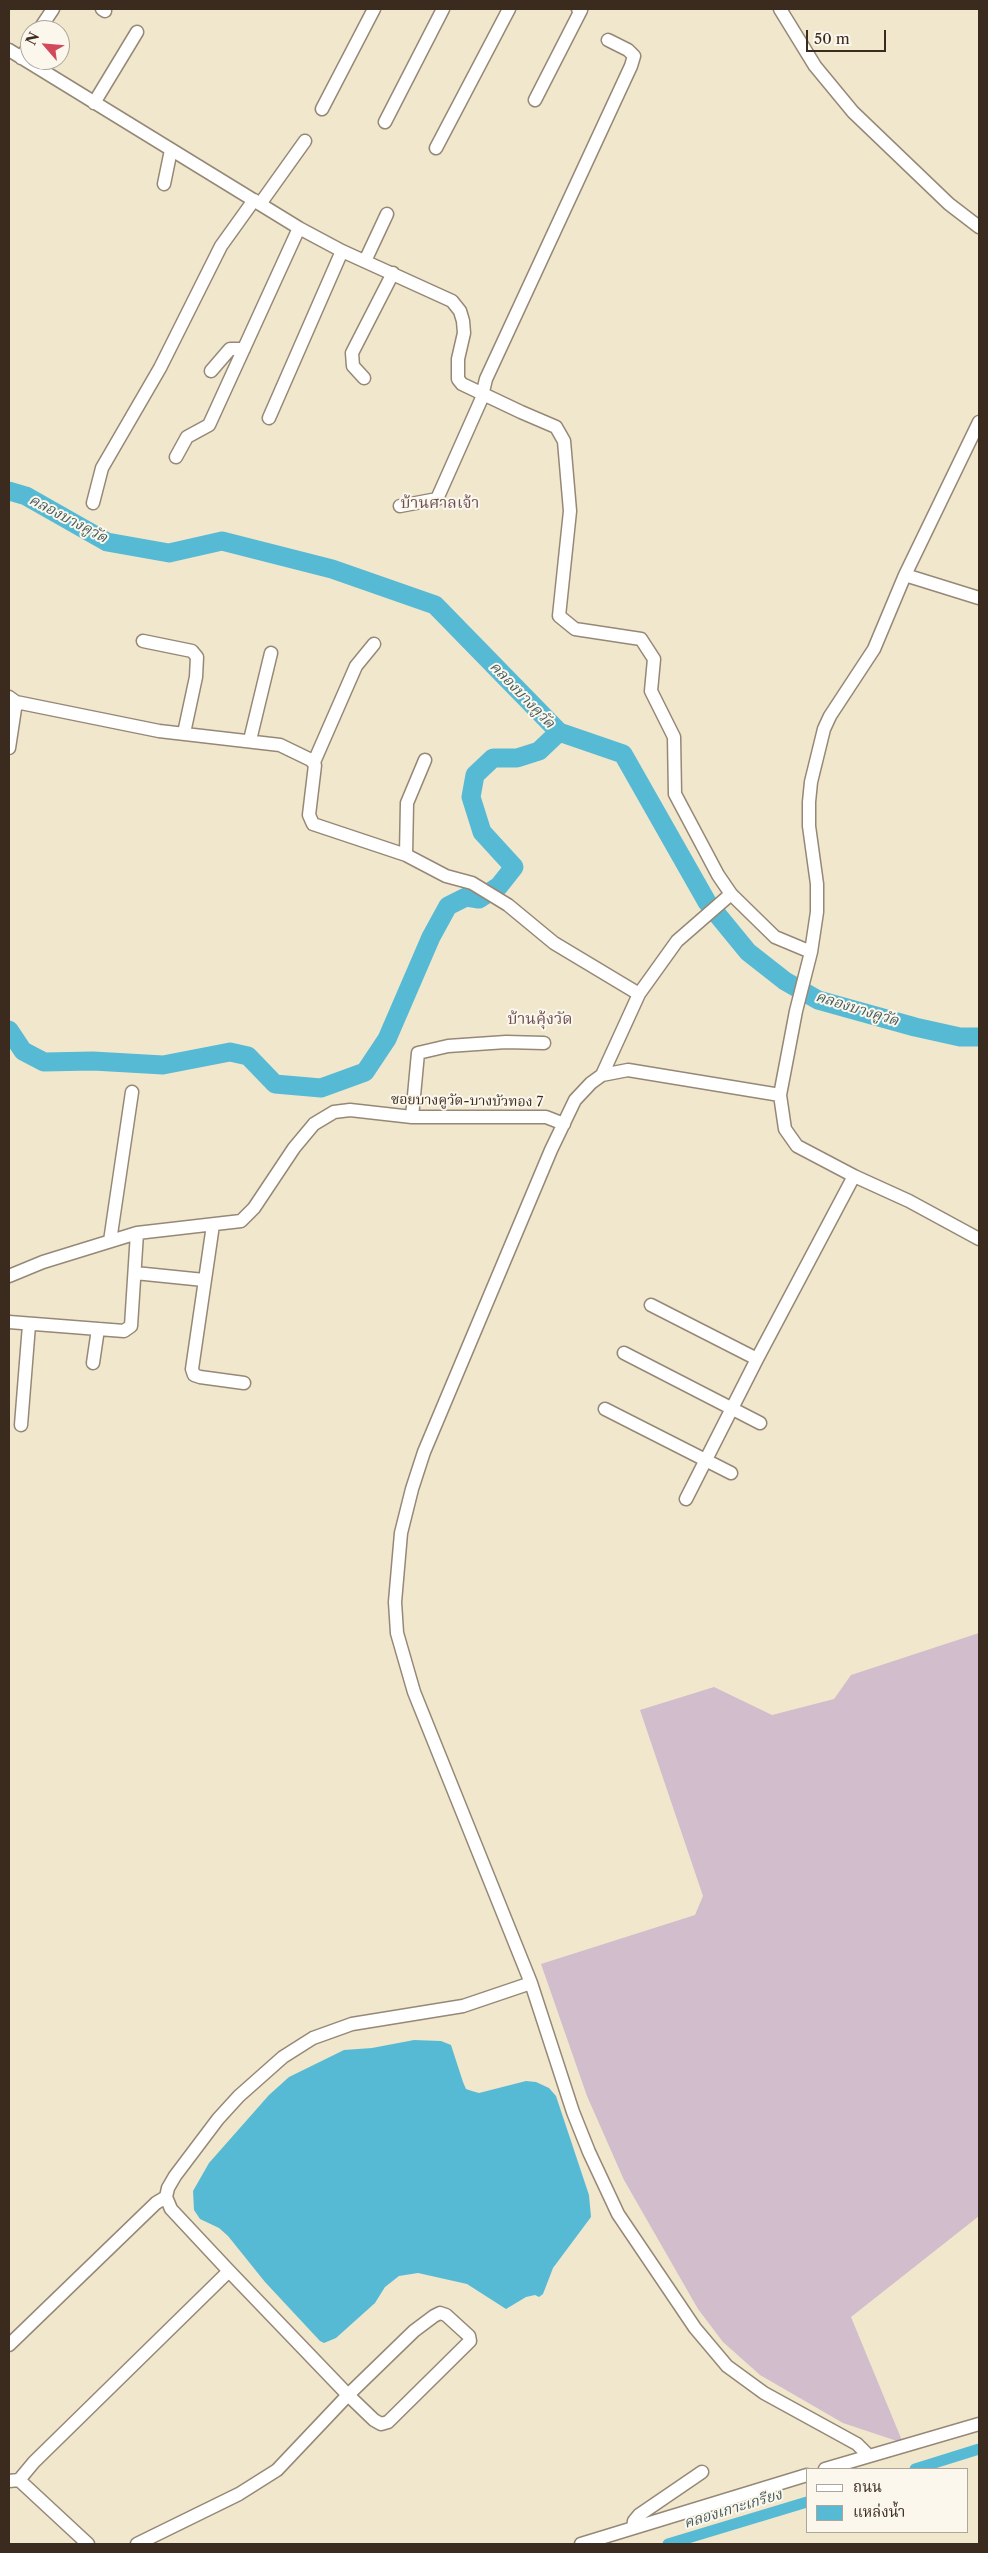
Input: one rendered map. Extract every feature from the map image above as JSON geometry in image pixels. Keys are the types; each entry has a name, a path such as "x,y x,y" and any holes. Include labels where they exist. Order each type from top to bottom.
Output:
{"street":[{"path":"46,20 54,9"},
{"path":"322,109 374,9"},
{"path":"385,122 443,9"},
{"path":"436,148 509,9"},
{"path":"535,100 580,9"},
{"path":"780,9 815,66 853,112 949,204 979,227"},
{"path":"94,103 137,32"},
{"path":"400,506 437,499 482,400 481,394 634,60 634,56 628,50 608,40"},
{"path":"9,50 20,57"},
{"path":"40,70 300,228 365,261 444,295 460,311 464,333 458,359 458,379 462,384 481,394 556,426 564,441 570,512 559,616 575,629 641,640 654,659 651,691 674,737 675,794 728,896 775,937 811,952"},
{"path":"93,503 102,468 160,368 221,246 305,141"},
{"path":"164,184 171,150"},
{"path":"365,261 387,214"},
{"path":"176,457 187,437 209,425 300,228"},
{"path":"269,418 342,250"},
{"path":"364,378 353,366 352,353 393,273"},
{"path":"211,372 230,349 244,349"},
{"path":"979,422 905,575 874,649 830,716 817,753 809,802 809,826 817,884 817,912 811,952 796,1011 780,1095 785,1129 793,1142 814,1156 909,1201 979,1239"},
{"path":"905,575 979,598"},
{"path":"143,641 192,651 197,657 196,677 184,733"},
{"path":"374,644 356,666 314,762 309,815 313,824 406,855 446,876 477,887 508,905 554,943 639,994"},
{"path":"250,740 270,653"},
{"path":"9,748 12,700 126,725 250,740 280,746 314,762"},
{"path":"406,855 407,803 425,760"},
{"path":"602,1075 639,994 677,941 728,896"},
{"path":"412,1117 418,1053 448,1046 506,1042 544,1043"},
{"path":"780,1095 645,1072 614,1071 602,1075 591,1083 575,1100 424,1452 412,1489 401,1534 395,1602 397,1633 414,1692 531,1983 573,2112 604,2185 638,2246 695,2328 727,2366 744,2380 857,2444 868,2456"},
{"path":"110,1241 132,1092"},
{"name":"ซอยบางคูวัด-บางบัวทอง 7","path":"9,1276 43,1262 137,1233 241,1221 254,1208 294,1148 314,1124 334,1112 350,1110 412,1117 546,1116 564,1124"},
{"path":"686,1499 757,1359 854,1176"},
{"path":"213,1225 192,1369 194,1375 244,1383"},
{"path":"9,1322 28,1325 124,1331 131,1326 137,1233"},
{"path":"134,1274 204,1280"},
{"path":"651,1305 757,1359"},
{"path":"21,1425 28,1325"},
{"path":"93,1363 98,1329"},
{"path":"624,1353 760,1423"},
{"path":"605,1409 731,1473"},
{"path":"137,2544 259,2483 277,2470 348,2395 414,2330 434,2316 440,2313 446,2315 469,2336 470,2341 388,2422 381,2424 374,2420 348,2395 171,2209 166,2197 168,2188 175,2176 218,2119 263,2073 298,2047 327,2032 352,2024 463,2006 531,1983"},
{"path":"9,2344 156,2204 166,2197"},
{"path":"88,2544 14,2480 229,2271"},
{"path":"828,2468 979,2424"},
{"path":"633,2528 634,2521 638,2515 702,2472"},
{"path":"581,2544 806,2475"}],"shaded area":[{"path":"979,1633 979,2216 851,2317 903,2443 843,2423 760,2375 723,2342 698,2309 624,2180 587,2096 541,1964 695,1915 703,1896 640,1710 714,1687 772,1715 834,1699 851,1675"}],"water":[{"path":"414,2040 441,2041 451,2045 466,2089 479,2093 526,2081 536,2082 549,2088 556,2096 589,2195 591,2217 553,2268 543,2294 539,2297 535,2295 526,2297 506,2309 467,2284 418,2273 399,2276 385,2287 375,2303 336,2338 324,2343 265,2282 228,2236 219,2228 200,2219 194,2210 193,2191 209,2163 269,2095 289,2077 344,2050 372,2048"}],"waterway":[{"name":"คลองบางคูวัด","path":"9,491 26,496 107,542 169,553 222,541 332,569 435,605 559,732 623,754 707,902 748,952 785,981 818,1000 915,1027 960,1037 979,1037"},
{"path":"9,1030 23,1051 44,1062 93,1061 163,1065 230,1052 248,1056 275,1084 321,1088 365,1072 387,1039 431,937 448,906 466,897 479,899 499,886 514,867 482,832 471,797 475,775 493,758 517,758 539,751 559,732"},
{"name":"คลองเกาะเกรียง","path":"918,2468 979,2449"},
{"name":"คลองเกาะเกรียง","path":"668,2544 806,2502"}],"district":[{"name":"บ้านศาลเจ้า","path":"440,503"},
{"name":"บ้านคุ้งวัด","path":"540,1019"}]}
